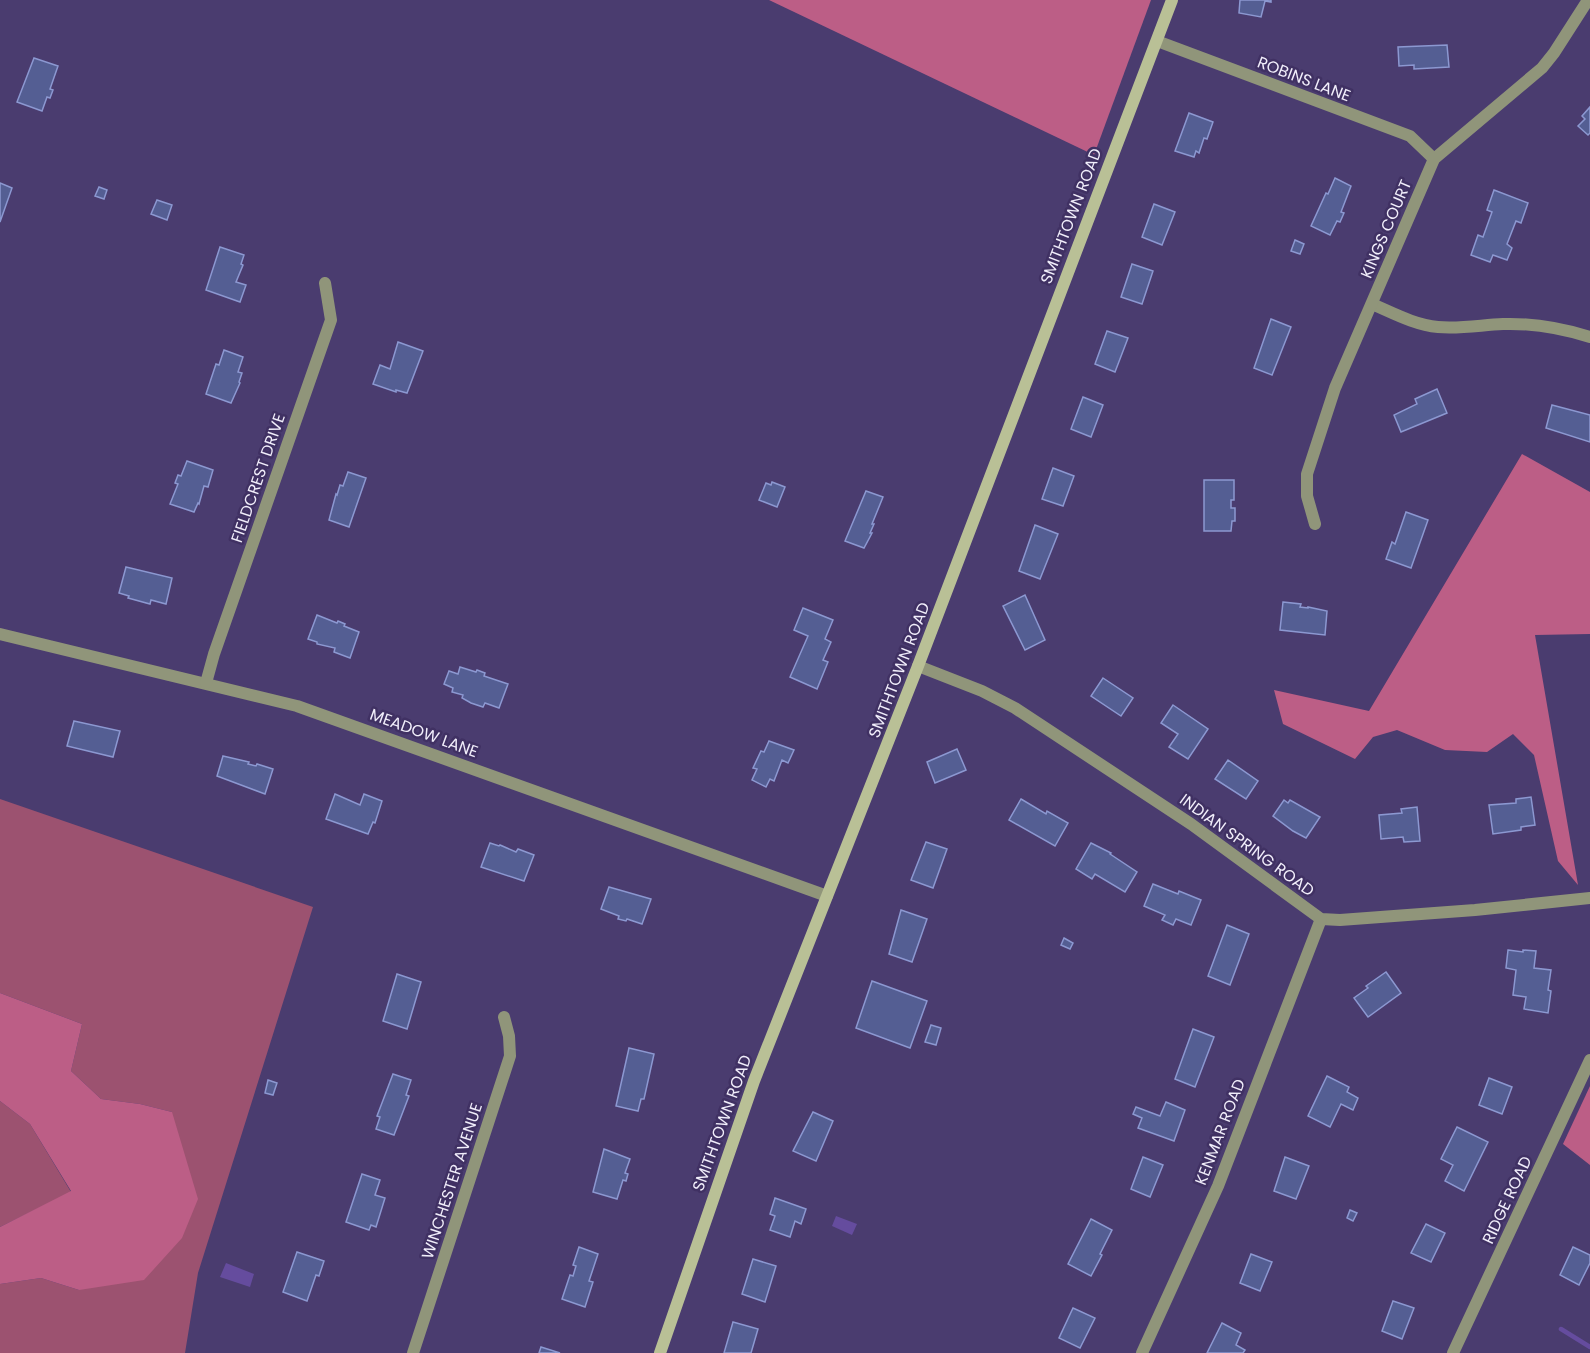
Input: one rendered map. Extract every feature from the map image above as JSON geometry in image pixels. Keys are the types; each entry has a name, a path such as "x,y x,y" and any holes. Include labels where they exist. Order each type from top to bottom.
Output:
{"street":[{"name":"SMITHTOWN ROAD","path":"660,1353 754,1080 918,666 1172,0"},
{"name":"KINGS COURT","path":"1315,524 1307,496 1307,474 1335,388 1434,159 1542,68 1588,0"},
{"name":"ROBINS LANE","path":"1157,41 1410,136 1434,159"},
{"name":"FIELDCREST DRIVE","path":"206,683 213,654 331,320 325,283"},
{"path":"1372,304 1413,321 1435,327 1526,324 1560,327 1590,337"},
{"name":"MEADOW LANE","path":"0,633 277,700 827,896"},
{"name":"INDIAN SPRING ROAD","path":"918,666 982,691 1015,708 1191,824 1321,919 1340,920 1464,911 1590,898"},
{"name":"KENMAR ROAD","path":"1142,1353 1218,1186 1321,919"},
{"name":"WINCHESTER AVENUE","path":"413,1353 510,1056 509,1036 504,1017"},
{"name":"RIDGE ROAD","path":"1454,1353 1590,1060"}],"shaded area":[{"path":"769,0 1151,0 1094,155"},
{"path":"1522,454 1590,492 1590,634 1535,635 1578,885 1558,861 1534,755 1513,734 1487,752 1445,750 1397,730 1373,737 1355,759 1283,724 1274,690 1369,711"},
{"path":"0,799 313,907 198,1273 185,1353 0,1353 0,1284 41,1278 79,1290 172,1112 140,1104 101,1099 71,1071 82,1024 0,993"},
{"path":"0,993 82,1024 71,1071 101,1099 140,1104 172,1112 198,1199 182,1238 144,1280 79,1290 41,1278 0,1284 0,1227 71,1191 30,1124 0,1101"},
{"path":"1590,1086 1590,1165 1563,1144"},
{"path":"0,1101 30,1124 71,1192 0,1227"},
{"path":"836,1216 857,1224 852,1235 832,1226"},
{"path":"226,1263 254,1274 250,1287 220,1277"}],"building":[{"path":"1240,0 1271,0 1271,2 1265,1 1261,17 1239,13"},
{"path":"1447,45 1449,67 1414,69 1414,65 1399,66 1398,47"},
{"path":"34,58 58,66 50,89 53,90 50,98 47,97 42,111 17,102"},
{"path":"1590,107 1590,133 1588,135 1578,126 1585,119 1582,116"},
{"path":"1189,113 1213,122 1207,139 1204,138 1199,153 1196,151 1194,157 1175,151"},
{"path":"1335,178 1351,186 1341,212 1344,213 1330,235 1311,226"},
{"path":"0,183 12,188 0,222"},
{"path":"99,187 107,190 104,199 95,196"},
{"path":"1494,190 1528,203 1521,223 1516,221 1507,244 1512,248 1507,260 1493,255 1490,262 1471,255 1478,235 1483,237 1492,212 1487,210"},
{"path":"157,200 172,205 167,220 151,214"},
{"path":"1154,204 1175,212 1162,245 1142,237"},
{"path":"1295,240 1304,244 1300,254 1291,251"},
{"path":"220,247 244,255 241,264 243,265 236,282 246,285 240,302 206,290"},
{"path":"1132,264 1153,271 1142,304 1121,297"},
{"path":"1271,319 1291,327 1272,375 1254,368"},
{"path":"1107,331 1128,338 1115,372 1095,364"},
{"path":"398,342 423,351 407,393 396,390 396,392 373,384 380,365 390,369"},
{"path":"224,350 243,357 238,372 242,373 240,383 231,403 206,394 216,364 219,365"},
{"path":"1437,389 1447,413 1401,432 1394,415 1417,404 1415,399"},
{"path":"1083,397 1103,405 1091,437 1071,429"},
{"path":"1552,405 1590,415 1590,442 1546,428"},
{"path":"187,461 213,470 208,487 204,486 194,512 170,504 178,484 175,483 178,475 181,476"},
{"path":"1053,468 1074,476 1063,506 1042,499"},
{"path":"348,472 366,478 349,527 329,520 336,494 340,485 343,486"},
{"path":"1204,480 1234,480 1234,500 1231,500 1231,508 1235,508 1235,521 1232,521 1231,531 1204,531"},
{"path":"772,482 785,487 777,507 759,500 766,483 771,485"},
{"path":"866,491 883,497 872,524 874,524 870,533 872,533 864,548 845,541"},
{"path":"1406,512 1428,520 1411,568 1386,559 1392,542 1395,544"},
{"path":"1035,525 1058,534 1040,579 1019,571"},
{"path":"126,567 172,578 166,604 151,600 150,604 119,593"},
{"path":"1025,595 1045,640 1025,650 1003,606"},
{"path":"1283,602 1327,611 1325,635 1280,630"},
{"path":"803,608 833,620 825,639 831,642 823,660 828,662 817,689 790,677 808,636 794,630"},
{"path":"317,615 337,623 338,621 359,632 350,658 334,652 335,648 317,644 308,639"},
{"path":"460,667 476,672 477,670 485,673 484,676 508,684 499,708 485,703 483,707 471,703 462,698 463,695 452,692 453,688 444,684 449,671 458,674"},
{"path":"1103,678 1133,698 1121,716 1091,696"},
{"path":"1173,705 1208,729 1188,759 1169,747 1178,734 1161,723"},
{"path":"74,721 120,731 113,757 67,746"},
{"path":"769,741 794,750 788,763 782,760 774,781 770,779 766,787 752,780 757,769 753,768"},
{"path":"957,749 966,770 935,783 927,762"},
{"path":"223,756 273,769 265,794 217,776"},
{"path":"1228,760 1258,781 1246,799 1215,779"},
{"path":"335,794 360,805 364,794 382,801 375,823 373,822 368,834 326,819"},
{"path":"1531,797 1535,825 1521,827 1521,830 1493,834 1489,805 1516,803 1516,799"},
{"path":"1021,799 1046,814 1047,811 1068,823 1055,846 1009,820"},
{"path":"1284,800 1288,803 1290,800 1320,817 1306,838 1273,816"},
{"path":"1417,807 1420,841 1404,842 1403,837 1381,839 1379,815 1402,813 1401,809"},
{"path":"926,842 947,849 933,888 911,880"},
{"path":"490,843 516,852 518,849 534,855 524,881 481,867"},
{"path":"1091,843 1111,853 1137,872 1125,892 1095,874 1092,879 1076,869"},
{"path":"1153,884 1201,900 1191,925 1176,919 1173,925 1162,920 1165,915 1144,906"},
{"path":"609,887 651,899 642,924 627,919 626,921 618,919 619,916 601,909"},
{"path":"901,910 927,919 912,962 889,954"},
{"path":"1227,925 1249,934 1230,985 1208,976"},
{"path":"1064,938 1073,943 1070,949 1061,945"},
{"path":"1508,950 1536,951 1534,968 1551,970 1548,1013 1524,1009 1526,997 1513,995 1516,970 1506,968"},
{"path":"1386,972 1401,993 1368,1017 1354,998"},
{"path":"397,974 421,982 407,1029 383,1021"},
{"path":"872,981 927,1001 910,1048 856,1028"},
{"path":"931,1025 941,1028 936,1045 925,1042"},
{"path":"1193,1029 1214,1037 1195,1087 1175,1079"},
{"path":"629,1048 654,1054 644,1099 641,1099 638,1111 616,1106"},
{"path":"393,1074 411,1080 406,1095 409,1096 394,1135 376,1129 380,1117 377,1116"},
{"path":"1327,1076 1349,1087 1347,1092 1358,1098 1353,1110 1341,1104 1330,1127 1308,1116"},
{"path":"1489,1078 1512,1087 1502,1114 1479,1105"},
{"path":"268,1080 277,1083 273,1095 265,1093"},
{"path":"1166,1102 1185,1110 1174,1141 1138,1128 1142,1118 1133,1114 1136,1107 1160,1116"},
{"path":"813,1112 833,1121 816,1161 793,1151"},
{"path":"1457,1127 1488,1142 1464,1191 1445,1181 1453,1165 1441,1159"},
{"path":"604,1149 630,1159 625,1173 628,1174 626,1181 623,1180 617,1199 593,1192"},
{"path":"1143,1157 1163,1165 1150,1197 1131,1189"},
{"path":"1285,1157 1309,1166 1296,1199 1274,1191"},
{"path":"362,1174 380,1180 375,1195 385,1198 376,1227 371,1225 369,1230 346,1222"},
{"path":"775,1198 806,1209 801,1224 795,1221 790,1237 770,1230 775,1216 770,1214"},
{"path":"1350,1210 1357,1213 1353,1221 1347,1218"},
{"path":"1091,1219 1112,1230 1091,1276 1068,1264"},
{"path":"1426,1224 1445,1233 1431,1262 1411,1253"},
{"path":"579,1247 598,1254 589,1281 593,1282 585,1307 562,1299 570,1275 573,1276 576,1266 573,1265"},
{"path":"1573,1247 1590,1255 1590,1263 1579,1285 1560,1275"},
{"path":"297,1252 324,1261 319,1276 316,1275 307,1301 283,1292"},
{"path":"1251,1254 1272,1262 1260,1291 1240,1283"},
{"path":"753,1259 776,1266 765,1302 742,1294"},
{"path":"1393,1301 1414,1308 1402,1339 1382,1331"},
{"path":"1073,1308 1095,1318 1080,1348 1059,1338"},
{"path":"733,1322 758,1329 751,1353 724,1353"},
{"path":"1222,1323 1241,1333 1236,1345 1245,1350 1243,1353 1207,1353"},
{"path":"541,1347 560,1353 539,1353"}],"waterway":[{"path":"1561,1329 1590,1347"}]}
